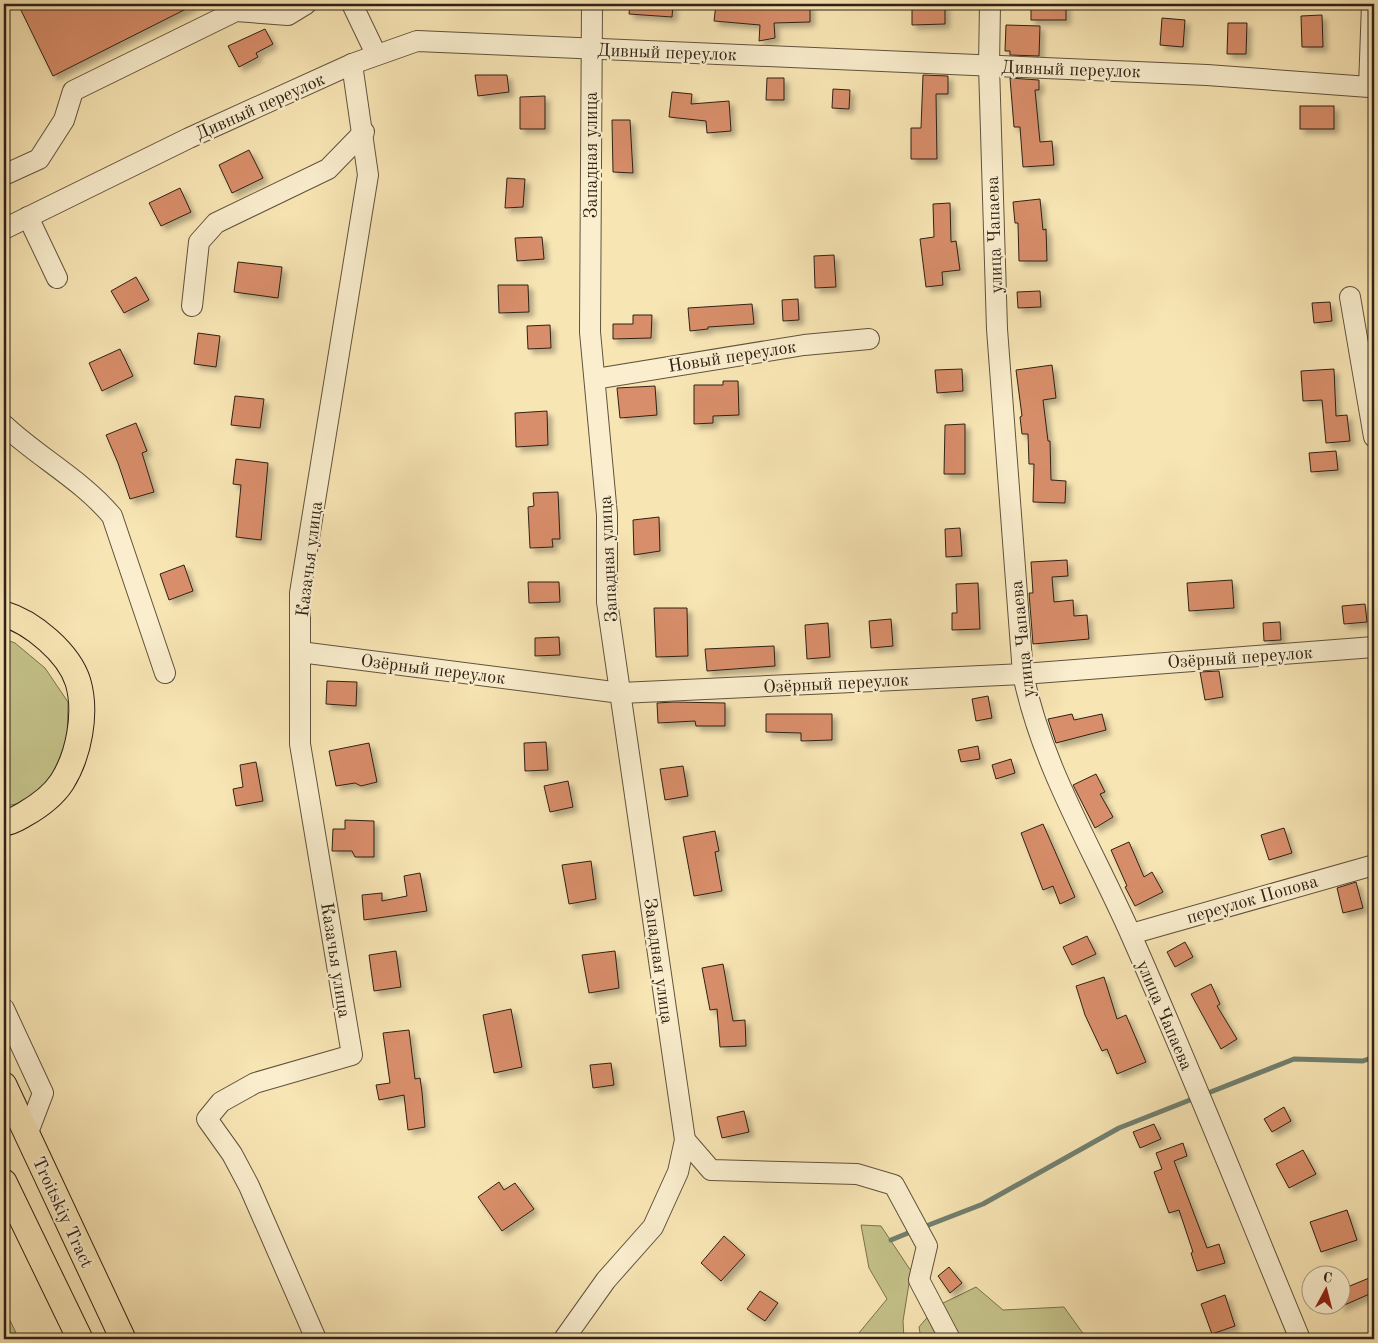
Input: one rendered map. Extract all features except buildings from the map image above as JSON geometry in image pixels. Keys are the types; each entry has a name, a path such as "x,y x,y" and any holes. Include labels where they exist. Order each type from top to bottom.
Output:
{"main road":[{"path":"4,614 40,634 65,657 78,682 82,711 73,761 62,783 42,804 10,822 4,823"},
{"name":"Troitskiy Tract","path":"4,1085 123,1339"},
{"path":"4,1182 80,1339"}],"street":[{"path":"4,176 39,159 64,120 73,90 234,7 288,15 306,4"},
{"path":"352,4 376,54"},
{"name":"Западная улица","path":"592,4 590,332 607,515 607,602 685,1140"},
{"name":"улица Чапаева","path":"990,4 989,66 996,329 1023,674 1030,712 1043,748 1131,934 1296,1335"},
{"name":"Дивный переулок","path":"4,229 189,138 352,64 417,41 1207,75 1370,87 1372,4"},
{"name":"Казачья улица","path":"316,1339 249,1186 232,1154 207,1120 221,1102 255,1083 352,1055 300,744 300,593 368,175 364,132 352,64"},
{"path":"192,306 198,242 216,223 328,169 364,132"},
{"path":"28,217 58,278"},
{"path":"1350,296 1374,437"},
{"name":"Новый переулок","path":"595,379 804,345 869,340"},
{"path":"4,425 27,446 95,496 112,516 165,673"},
{"name":"Озёрный переулок","path":"300,652 621,692 1023,674 1374,647"},
{"name":"переулок Попова","path":"1131,934 1374,865"},
{"path":"4,1009 43,1093 27,1135"},
{"path":"564,1339 606,1280 653,1227 678,1172 685,1140"},
{"path":"685,1140 711,1170 856,1174 894,1185 927,1246 919,1280 950,1339"}],"shaded area":[{"path":"4,639 15,643 45,668 68,702 67,743 47,785 23,803 4,806"},
{"path":"861,1225 881,1226 911,1271 903,1321 904,1339 854,1339 887,1299 869,1268"},
{"path":"976,1287 1003,1310 1064,1307 1087,1339 921,1339 919,1327 937,1306"},
{"path":"4,1308 19,1339 4,1339"}],"waterway":[{"path":"1203,1095 1294,1059 1363,1061 1374,1057"},
{"path":"921,1228 983,1204 1119,1128 1195,1098"},
{"path":"891,1240 913,1231"}]}
